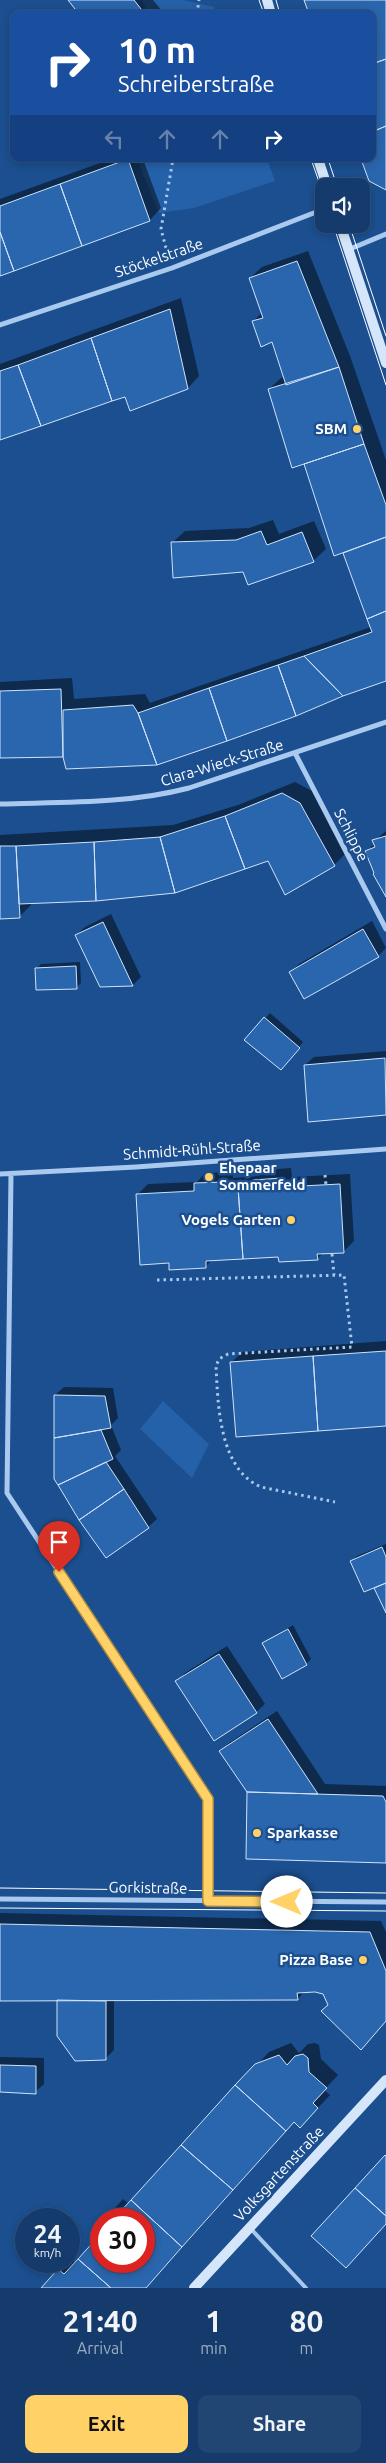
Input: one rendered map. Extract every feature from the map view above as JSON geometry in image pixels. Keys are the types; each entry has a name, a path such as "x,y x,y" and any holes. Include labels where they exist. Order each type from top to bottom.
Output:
{"main road":[{"path":"319,162 324,178"},
{"path":"343,233 386,363"},
{"name":"Volksgartenstraße","path":"194,2288 386,2080"}],"street":[{"name":"Stöckelstraße","path":"0,325 172,268 315,213"},
{"path":"350,250 386,234"},
{"name":"Clara-Wieck-Straße","path":"0,804 137,799 162,795 190,788 386,722"},
{"name":"Schlippe","path":"294,753 386,929"},
{"name":"Schmidt-Rühl-Straße","path":"0,1174 136,1167 386,1149"},
{"path":"11,1174 7,1493 208,1799 208,1901"},
{"name":"Gorkistraße","path":"0,1899 386,1902"}],"lane":[{"path":"249,2228 306,2288"}],"path":[{"path":"172,162 161,229 172,268"},
{"path":"332,1254 334,1275"},
{"path":"157,1280 344,1275 352,1346 228,1354 219,1359 216,1366 218,1408 231,1458 239,1470 251,1482 261,1487 335,1502"}],"shaded area":[{"path":"142,0 183,0 214,7 215,10 146,10"},
{"path":"138,162 268,162 275,181 194,208 159,213"},
{"path":"163,1401 209,1444 192,1478 140,1429"}],"building":[{"path":"68,0 134,0 142,10 76,10"},
{"path":"304,0 386,0 386,59 376,63 376,10 308,10"},
{"path":"386,59 386,126 376,130 376,63"},
{"path":"386,126 386,190 370,182 362,162 376,162 376,130"},
{"path":"120,162 129,162 150,221 82,246 60,184"},
{"path":"60,184 82,246 14,271 0,232 0,206"},
{"path":"0,232 14,271 0,276"},
{"path":"297,261 339,367 286,385 272,342 261,347 252,321 263,318 249,278"},
{"path":"170,309 188,389 130,411 125,397 112,401 91,338"},
{"path":"91,338 112,401 41,426 18,365"},
{"path":"18,365 41,426 0,440 0,371"},
{"path":"339,367 364,444 292,468 268,389"},
{"path":"364,444 386,505 386,537 334,556 304,464"},
{"path":"261,531 267,545 302,532 314,562 248,585 243,572 173,578 171,542 236,540"},
{"path":"386,537 386,611 367,619 343,553"},
{"path":"386,611 386,681 343,696 304,656 372,632 367,619"},
{"path":"304,656 343,696 296,716 278,665"},
{"path":"278,665 296,716 227,741 209,688"},
{"path":"209,688 227,741 157,765 138,713"},
{"path":"61,689 63,757 0,758 0,691"},
{"path":"133,705 138,713 157,765 66,769 63,757 63,710"},
{"path":"282,793 300,803 335,866 285,895 268,861 245,869 225,816"},
{"path":"225,816 245,869 175,893 160,837"},
{"path":"386,836 386,897 373,874 365,851 375,847 372,840"},
{"path":"160,837 175,893 96,901 94,842"},
{"path":"94,842 96,901 19,904 16,846"},
{"path":"0,846 16,846 20,918 0,919"},
{"path":"103,922 133,986 100,987 75,935"},
{"path":"363,929 379,957 304,999 289,972"},
{"path":"76,966 77,989 36,990 35,968"},
{"path":"264,1017 300,1048 281,1070 244,1040"},
{"path":"385,1058 386,1115 308,1122 304,1065"},
{"name":"Vogels Garten","path":"281,1178 282,1187 340,1184 344,1253 317,1254 318,1260 279,1262 278,1257 243,1259 238,1187 253,1186 253,1180"},
{"path":"223,1182 223,1188 238,1187 243,1259 206,1261 206,1268 169,1270 169,1263 140,1265 136,1194 194,1191 194,1183"},
{"path":"386,1351 386,1426 318,1431 313,1356"},
{"path":"313,1356 318,1431 236,1437 230,1362"},
{"path":"54,1395 105,1396 111,1428 54,1438"},
{"path":"101,1430 113,1459 58,1485 54,1479 54,1438"},
{"path":"106,1462 124,1489 79,1520 58,1485"},
{"path":"124,1489 149,1528 106,1558 79,1520"},
{"path":"382,1547 386,1557 386,1583 364,1592 350,1561"},
{"path":"386,1583 386,1613 374,1588"},
{"path":"288,1629 307,1665 282,1679 262,1643"},
{"path":"219,1654 257,1713 214,1741 175,1681"},
{"path":"268,1719 318,1794 247,1792 219,1751"},
{"path":"247,1792 383,1796 386,1802 386,1863 246,1859"},
{"path":"0,1924 370,1932 386,1971 386,2021 361,2050 321,2011 328,2005 323,1994 315,1992 297,1993 298,2000 0,2001"},
{"path":"57,2000 106,2001 106,2060 75,2061 57,2036"},
{"path":"303,2054 308,2058 309,2072 327,2088 313,2103 318,2108 300,2128 294,2122 286,2131 235,2085 255,2064 279,2055 287,2065 295,2056"},
{"path":"0,2065 36,2066 36,2094 0,2092"},
{"path":"235,2085 286,2131 233,2190 181,2145"},
{"path":"181,2145 233,2190 182,2247 155,2222 155,2208 140,2208 131,2200"},
{"path":"386,2156 386,2216 355,2188"},
{"path":"355,2188 386,2216 386,2224 346,2268 311,2236"},
{"path":"131,2200 140,2208 124,2208"},
{"path":"155,2222 182,2247 146,2288 111,2288 94,2273 155,2273"},
{"path":"90,2246 90,2270 80,2261 80,2257"},
{"path":"80,2261 90,2270 90,2273 94,2273 111,2288 41,2288 54,2273 80,2273"}],"tram line":[{"path":"259,0 263,10"},
{"path":"276,0 279,10"},
{"path":"312,162 318,178"},
{"path":"329,162 334,178"},
{"path":"336,233 386,385"},
{"path":"352,233 386,336"},
{"path":"0,1888 386,1893"},
{"path":"0,1908 386,1911"}],"place":[{"name":"SBM","path":"357,429"},
{"name":"Ehepaar Sommerfeld","path":"209,1177"},
{"name":"Vogels Garten","path":"291,1220"},
{"name":"Sparkasse","path":"257,1833"},
{"name":"Pizza Base","path":"363,1960"}],"route":[{"path":"59,1572 208,1799 208,1901 287,1902"}]}
